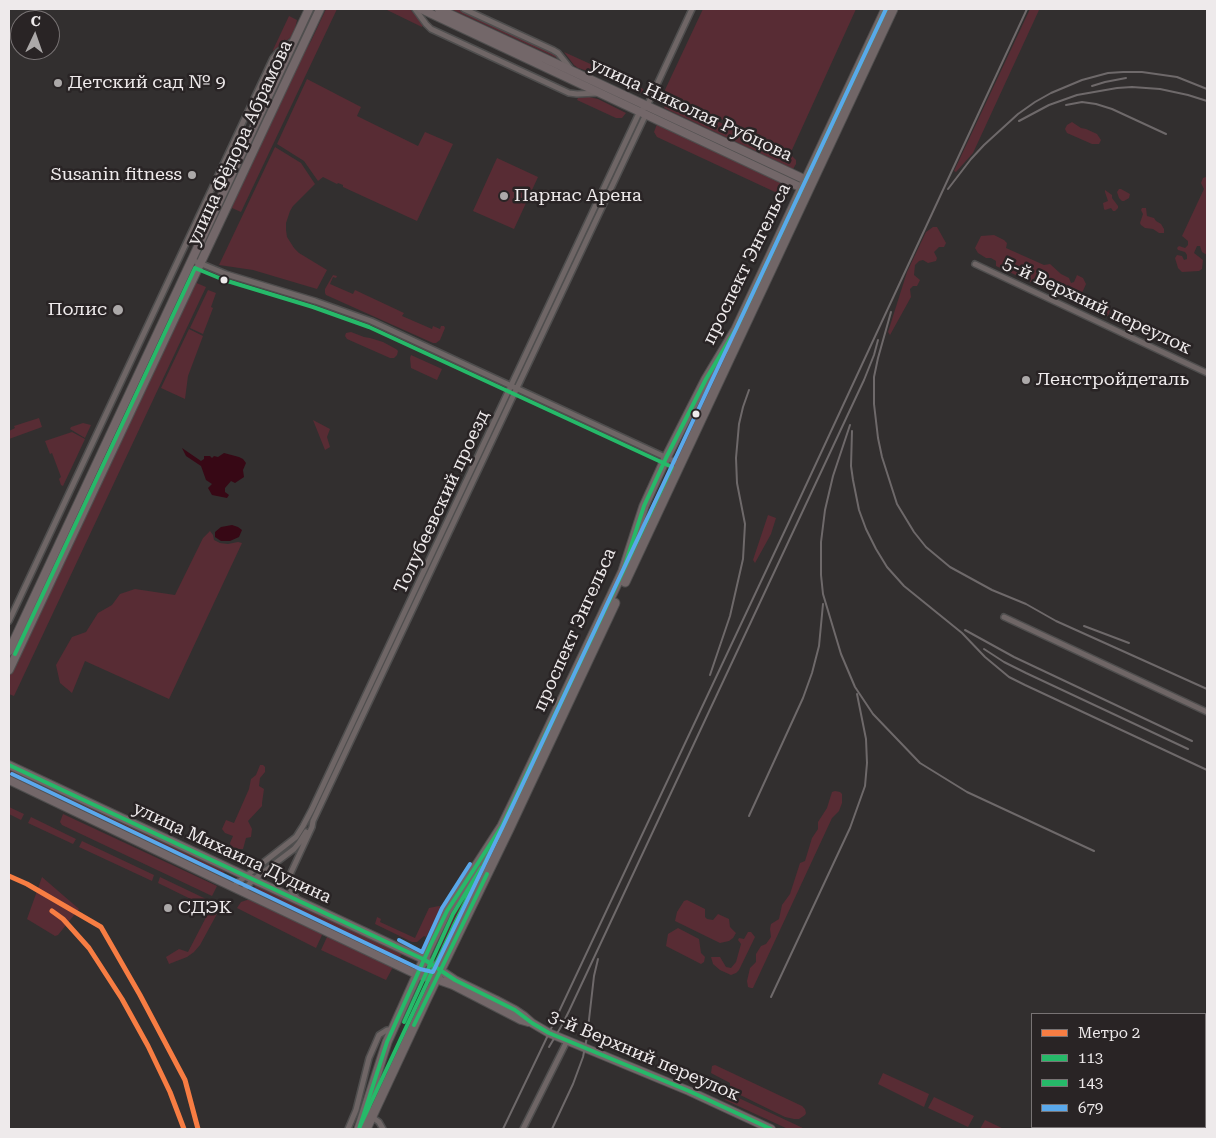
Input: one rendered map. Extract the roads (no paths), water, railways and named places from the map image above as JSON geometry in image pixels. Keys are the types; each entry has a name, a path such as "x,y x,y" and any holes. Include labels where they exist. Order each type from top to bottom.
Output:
{"main road":[{"name":"проспект Энгельса","path":"366,1129 680,464 886,9"},
{"name":"проспект Энгельса","path":"359,1129 388,1042 447,911 502,826 623,572 644,506 666,458 706,379 736,329 893,9"}],"street":[{"name":"улица Фёдора Абрамова","path":"9,670 310,9"},
{"name":"улица Фёдора Абрамова","path":"9,651 320,9"},
{"path":"415,9 431,29 569,93 601,93"},
{"name":"улица Николая Рубцова","path":"420,9 601,93 644,110"},
{"name":"улица Николая Рубцова","path":"439,9 571,71 644,110 806,185"},
{"path":"464,9 553,50 558,53 571,71"},
{"name":"Толубеевский проезд","path":"242,892 253,880 300,843 313,821 692,9"},
{"path":"9,621 273,58 278,52 296,40"},
{"path":"196,262 226,274 315,301 363,318 680,464"},
{"name":"5-й Верхний переулок","path":"975,264 1207,373"},
{"name":"Толубеевский проезд","path":"232,887 289,843 303,826 514,388"},
{"path":"1004,617 1207,712"},
{"name":"улица Михаила Дудина","path":"9,765 424,960 438,975"},
{"name":"улица Михаила Дудина","path":"9,780 418,975 438,975"},
{"name":"Толубеевский проезд","path":"299,901 289,887 288,879 313,821"},
{"name":"3-й Верхний переулок","path":"438,975 453,985 545,1031 689,1091 771,1129"},
{"path":"348,1129 356,1110 369,1058 379,1036 386,1030 393,1030"},
{"path":"524,1129 567,1041"},
{"path":"372,1117 379,1122 383,1129"}],"railway":[{"path":"503,1129 787,526 1027,9"},
{"path":"948,189 984,145 1018,114 1051,93 1082,80 1108,73 1142,72 1177,77 1207,89"},
{"path":"1092,86 1126,78"},
{"path":"1019,121 1049,105 1077,95 1117,88 1160,89 1207,101"},
{"path":"1066,105 1082,102 1096,104 1112,109 1166,134"},
{"path":"891,312 874,377 874,404 878,438 897,504 914,532 926,547 950,567 992,590 1026,604 1056,621 1207,689"},
{"path":"549,1047 569,1011 864,380 878,340"},
{"path":"710,675 730,616 743,559 745,524 737,483 736,458 739,424 749,390"},
{"path":"850,425 833,476 825,510 821,542 821,575 823,594 841,654 855,687 873,714 920,763 967,792 1094,851"},
{"path":"852,431 851,466 859,510 876,549 887,567 904,586 962,633 985,657 1009,677 1207,770"},
{"path":"749,816 803,698 812,673 819,646 823,604"},
{"path":"1084,626 1129,643"},
{"path":"965,630 1014,657 1192,741"},
{"path":"984,649 1026,673 1188,749"},
{"path":"771,997 850,828 865,786 867,763 866,739 857,694"},
{"path":"552,1129 583,1057 598,959"}],"metro line":[{"name":"2","path":"9,876 27,884 101,927 185,1080 198,1129"},
{"name":"2","path":"52,911 63,919 89,948 122,999 148,1046 170,1092 184,1129"}],"place":[{"name":"Детский сад № 9","path":"58,83"},
{"name":"Susanin fitness","path":"192,175"},
{"name":"Парнас Арена","path":"504,196"},
{"name":"Полис","path":"118,310"},
{"name":"Ленстройдеталь","path":"1026,380"},
{"name":"СДЭК","path":"168,908"}]}
